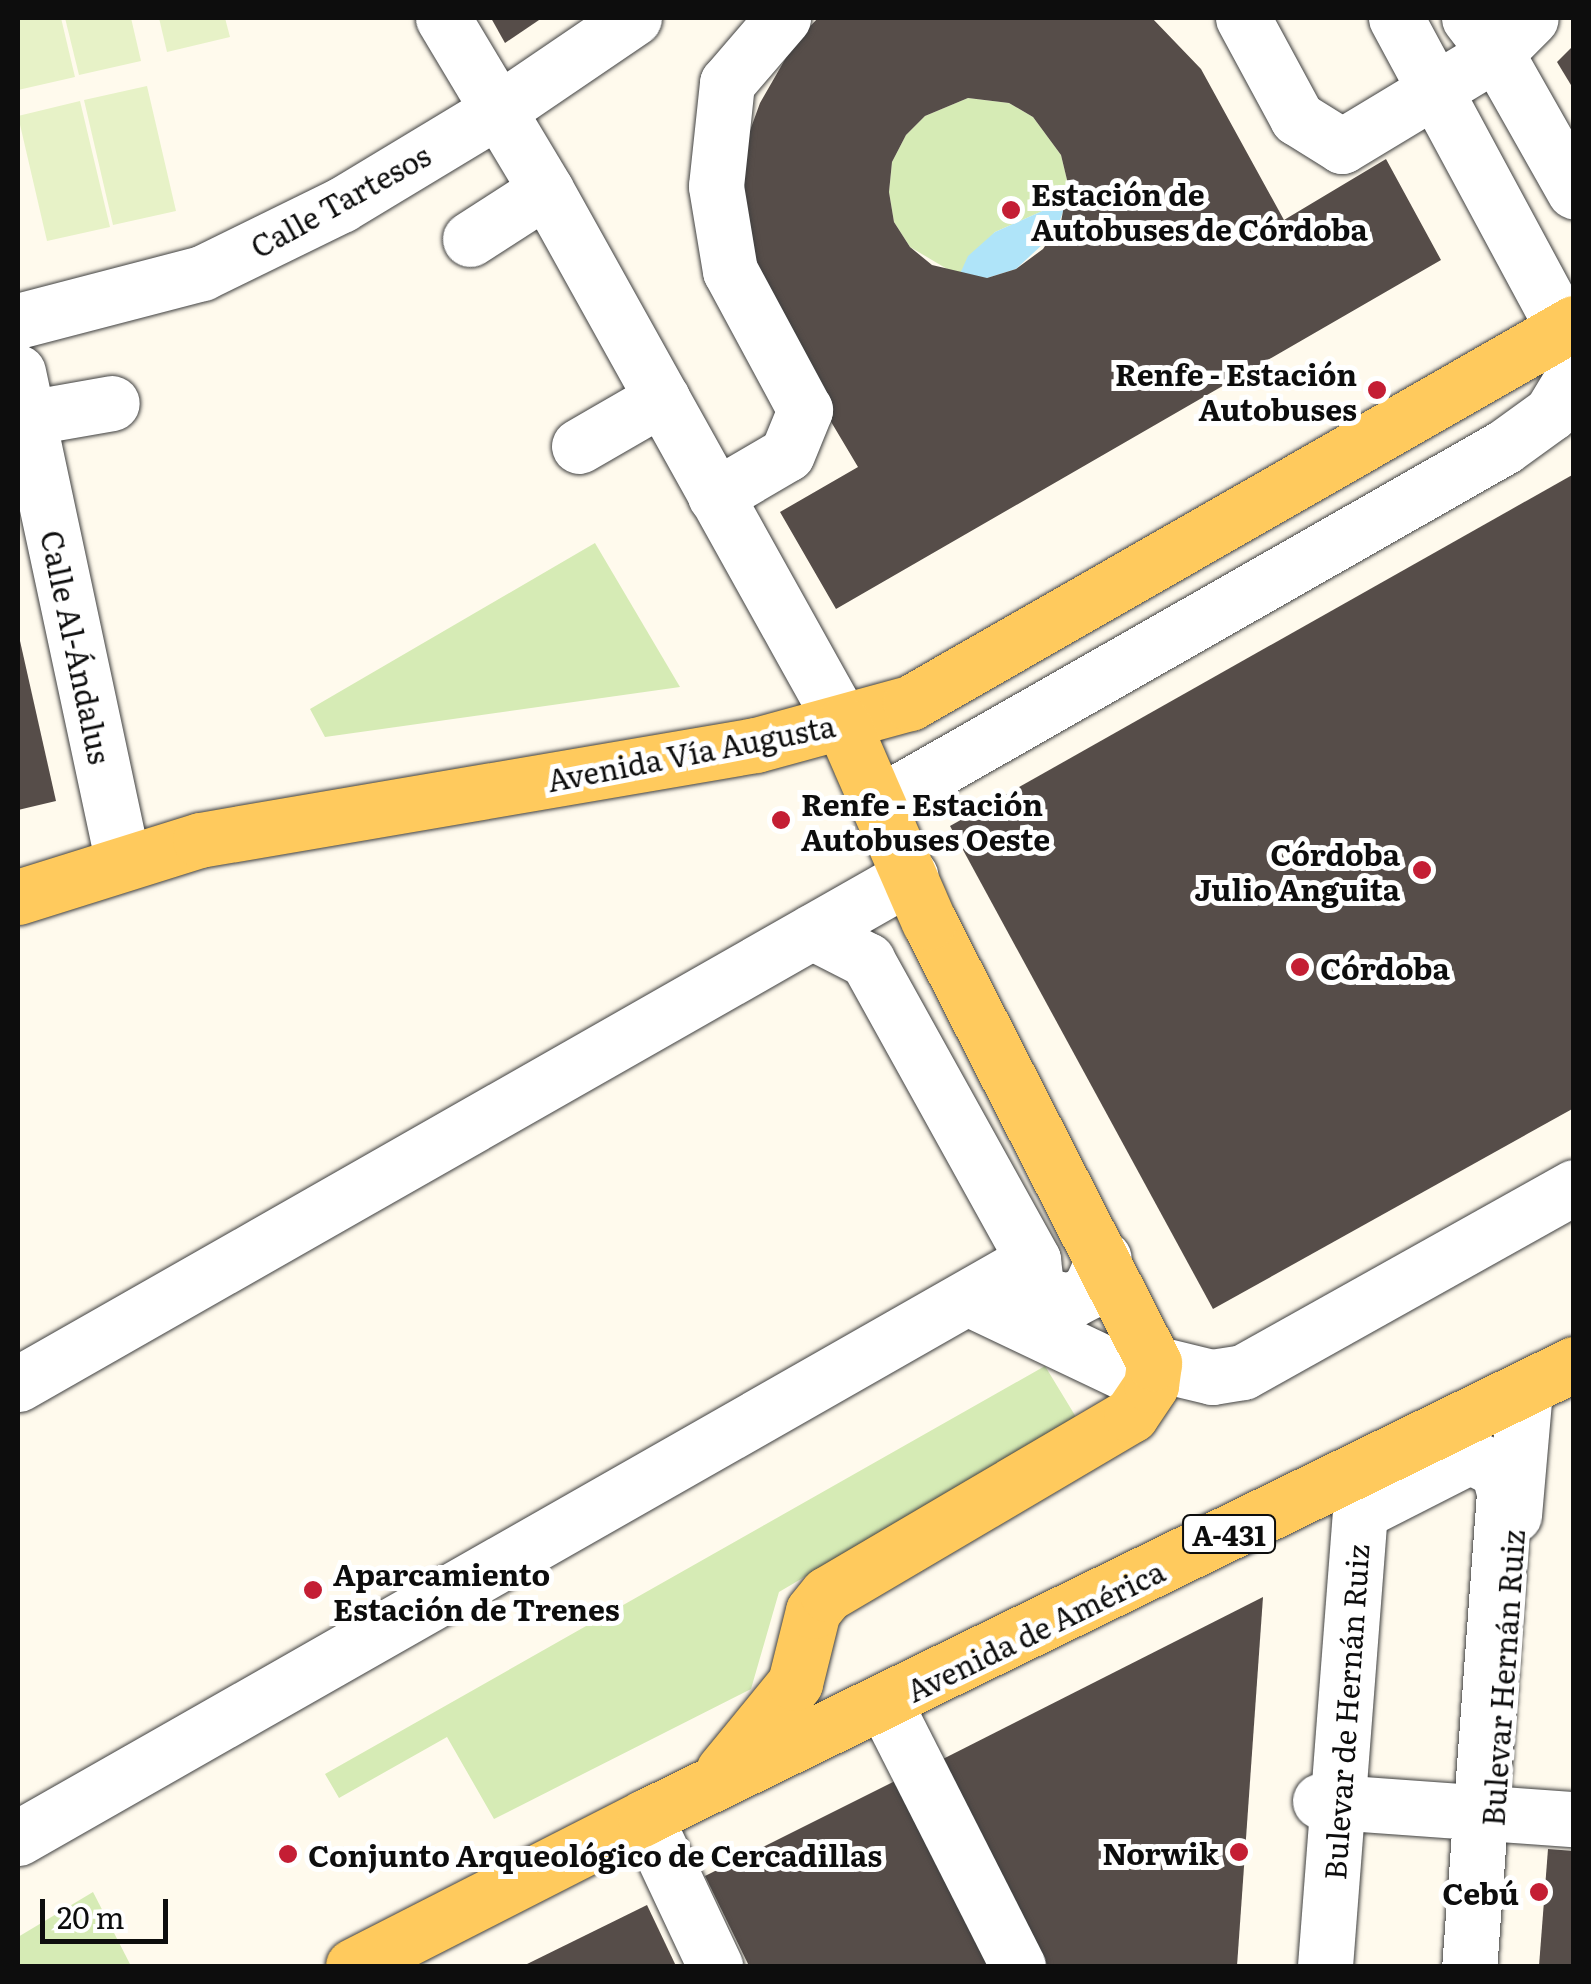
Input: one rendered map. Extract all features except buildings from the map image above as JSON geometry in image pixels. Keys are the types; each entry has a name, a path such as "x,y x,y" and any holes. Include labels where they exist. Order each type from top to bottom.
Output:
{"main road":[{"name":"Avenida Vía Augusta","path":"18,897 200,840 756,745 910,703 1571,344"},
{"path":"842,724 910,876 1104,1258 1152,1374"},
{"name":"Avenida de América","path":"352,1966 644,1817 886,1704 1574,1364"},
{"name":"Avenida de América","path":"710,1786 794,1683 812,1611 827,1594 1131,1416 1152,1374"}],"street":[{"path":"442,18 546,190 842,724"},
{"name":"Calle Tartesos","path":"18,321 202,273 341,205 500,109 634,18"},
{"path":"715,496 787,454 805,410 730,271 716,186 728,83 783,18"},
{"path":"1243,18 1296,118 1342,146 1434,88 1499,29 1574,190"},
{"path":"879,803 1504,447 1551,413 1571,344 1396,18"},
{"path":"470,239 546,190"},
{"path":"22,395 112,403"},
{"name":"Calle Al-Ándalus","path":"22,395 123,863"},
{"path":"579,446 662,398"},
{"path":"18,1384 910,876"},
{"path":"812,932 867,960 1032,1260 1037,1294 1070,1301 1089,1291 1104,1258"},
{"path":"966,1297 1152,1374 1212,1377 1243,1372 1574,1188"},
{"path":"18,1838 1032,1260"},
{"name":"Bulevar Hernán Ruiz","path":"1480,1966 1486,1813 1525,1390"},
{"name":"Bulevar de Hernán Ruiz","path":"1325,1966 1329,1802 1360,1512 1470,1456 1498,1470 1504,1493 1486,1813 1470,1966"},
{"path":"1308,1966 1329,1802 1343,1480"},
{"path":"886,1704 1018,1966"},
{"path":"1329,1802 1574,1819"},
{"path":"644,1817 716,1966"}],"green space":[{"path":"18,18 61,18 75,77 18,90"},
{"path":"65,18 131,18 141,61 79,75"},
{"path":"159,18 225,18 230,37 167,52"},
{"path":"147,86 176,211 113,225 84,100"},
{"path":"968,98 1009,103 1033,117 1061,155 1068,184 1067,200 995,232 959,276 910,247 894,222 889,192 892,162 906,135 925,116"},
{"path":"80,101 110,227 47,241 18,116"},
{"path":"595,543 680,687 325,737 310,709"},
{"path":"1045,1366 1076,1417 779,1592 751,1689 494,1819 447,1737 339,1798 325,1774"},
{"path":"93,1892 131,1966 18,1966 18,1937"}],"water":[{"path":"1067,200 1056,232 1016,269 987,278 959,276 968,256 995,232"}],"place":[{"name":"Estación de Autobuses de Córdoba","path":"1011,210"},
{"name":"Renfe - Estación Autobuses","path":"1377,390"},
{"name":"Renfe - Estación Autobuses Oeste","path":"781,820"},
{"name":"Córdoba Julio Anguita","path":"1422,870"},
{"name":"Córdoba","path":"1300,967"},
{"name":"Aparcamiento Estación de Trenes","path":"313,1590"},
{"name":"Norwik","path":"1239,1852"},
{"name":"Conjunto Arqueológico de Cercadillas","path":"288,1854"},
{"name":"Cebú","path":"1539,1892"}]}
